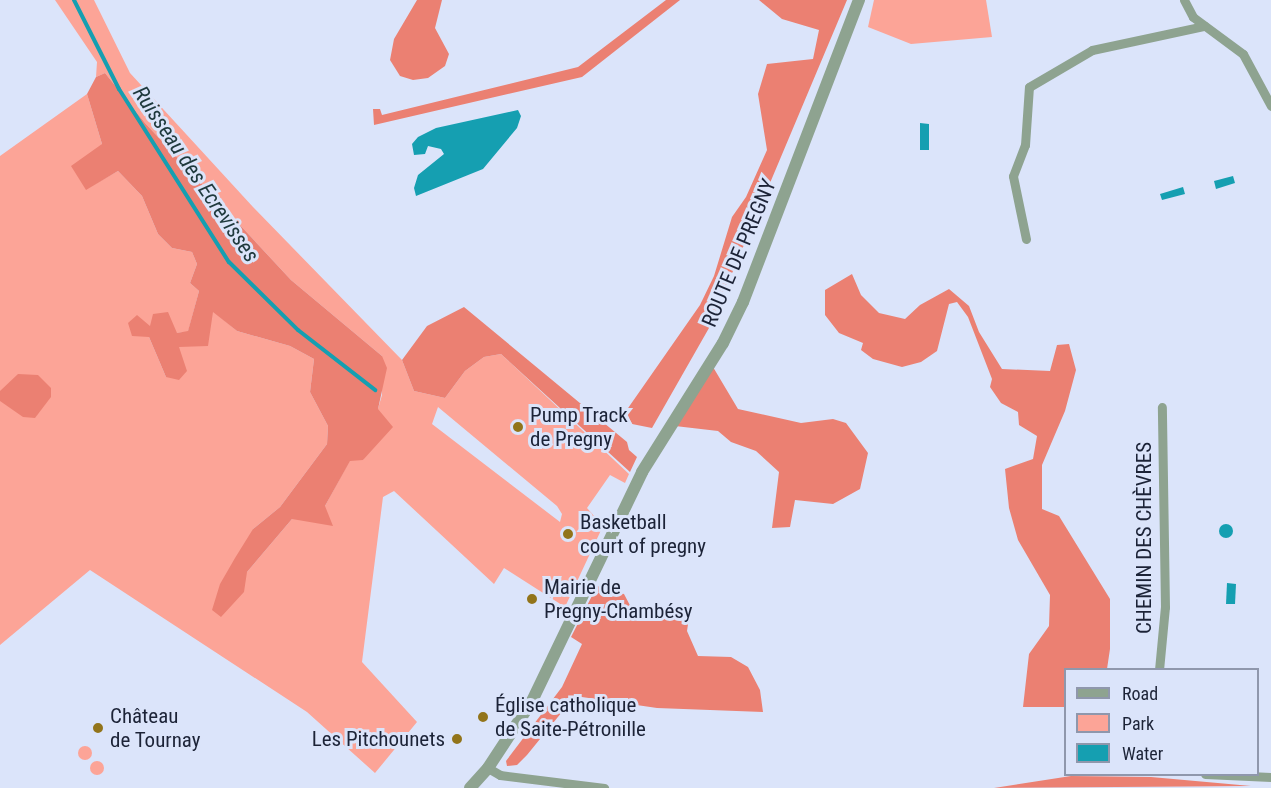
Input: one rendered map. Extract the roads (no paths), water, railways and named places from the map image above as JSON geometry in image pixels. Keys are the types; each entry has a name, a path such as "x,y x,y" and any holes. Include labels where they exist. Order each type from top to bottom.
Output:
{"street":[{"name":"ROUTE DE PREGNY","path":"470,788 488,768 542,682 642,472 723,343 738,313 859,0"},
{"path":"1184,0 1204,26 1243,54 1271,106"},
{"path":"1026,239 1013,176 1025,145 1029,87 1092,50 1204,26"},
{"name":"CHEMIN DES CHÈVRES","path":"1159,668 1166,608 1162,407"},
{"path":"488,768 500,775 604,788"},
{"path":"1249,776 1271,777"}],"water":[{"path":"518,110 521,116 517,128 483,169 416,196 414,188 418,175 444,154 441,149 428,146 425,154 414,155 412,144 418,137 436,128"},
{"path":"920,123 929,124 929,150 920,150"},
{"path":"1233,176 1235,183 1216,189 1214,181"},
{"path":"1183,187 1185,194 1162,200 1160,194"},
{"path":"1226,524 1231,526 1233,531 1231,536 1226,538 1221,536 1219,531 1221,526"},
{"path":"1227,583 1236,584 1235,604 1226,604"}],"waterway":[{"name":"Ruisseau des Ecrevisses","path":"74,0 119,89 229,262 298,330 375,390"}],"place":[{"name":"Pump Track de Pregny","path":"518,427"},
{"name":"Basketball court of pregny","path":"568,534"},
{"name":"Mairie de Pregny-Chambésy","path":"532,599"},
{"name":"Église catholique de Saite-Pétronille","path":"483,717"},
{"name":"Château de Tournay","path":"98,728"},
{"name":"Les Pitchounets","path":"457,739"}]}
